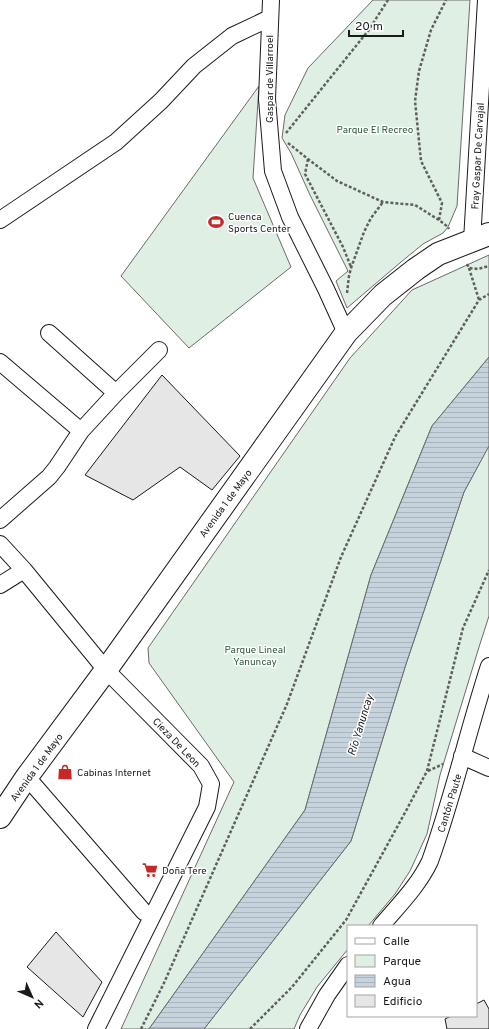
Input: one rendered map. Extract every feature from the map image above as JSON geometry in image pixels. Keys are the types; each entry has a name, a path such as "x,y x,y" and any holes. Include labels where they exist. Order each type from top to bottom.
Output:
{"main road":[{"name":"Avenida 1 de Mayo","path":"0,817 26,778 106,670 346,333 384,295 416,269 438,254 481,237"}],"street":[{"name":"Gaspar de Villarroel","path":"271,0 267,99 273,171 290,217 346,333"},
{"name":"Fray Gaspar De Carvajal","path":"481,237 486,0"},
{"path":"0,220 116,142 162,101 194,66 232,36 270,18"},
{"path":"49,333 116,393"},
{"path":"0,520 58,467 81,431 159,350"},
{"path":"0,362 81,431"},
{"path":"0,544 24,570 0,585"},
{"name":"Cieza De Leon","path":"24,570 106,670 201,766 211,784 207,807 96,1029"},
{"name":"Cantón Paute","path":"382,925 410,892 427,868 450,802 489,666"},
{"path":"462,756 489,768"},
{"path":"26,778 144,912"},
{"path":"308,1029 327,995 347,966"}],"path":[{"path":"388,0 368,31 282,138 337,181 383,202 415,204 448,227"},
{"path":"439,220 442,203 421,161 415,100 419,71 431,30 446,0"},
{"path":"308,159 304,174 342,247 351,268"},
{"path":"347,298 351,268 364,232 371,218 383,202"},
{"path":"469,268 479,300"},
{"path":"141,1029 164,983 287,704 341,557 395,437 479,300 489,294"},
{"path":"250,1029 292,988 346,920 408,809 427,771 463,628 489,570"}],"green space":[{"name":"Parque El Recreo","path":"373,0 470,0 457,206 448,227 443,233 423,244 347,308 336,281 348,271 291,153 282,138 285,115 308,68"},
{"name":"Cuenca Sports Center","path":"259,86 253,178 291,267 189,348 121,276"},
{"name":"Parque Lineal Yanuncay","path":"489,255 489,357 432,426 371,575 305,810 149,1029 121,1029 234,782 149,663 148,648 350,358 412,290"},
{"path":"489,445 489,616 440,775 427,834 410,871 395,894 369,925 347,925 347,950 317,987 300,1015 294,1029 204,1029 351,841 406,664 464,492"}],"water":[{"name":"Río Yanuncay","path":"489,357 489,446 464,492 406,664 351,841 204,1029 149,1029 305,810 371,575 432,426"}],"building":[{"path":"162,375 240,456 212,490 180,467 133,500 85,475"},
{"path":"56,932 102,982 83,1017 27,967"},
{"path":"484,1000 489,1009 489,1029 447,1029 445,1019 449,1017 477,1017 477,1004"}],"place":[{"name":"Cuenca Sports Center","path":"216,222"},
{"name":"Cabinas Internet","path":"65,772"},
{"name":"Doña Tere","path":"150,870"}]}
